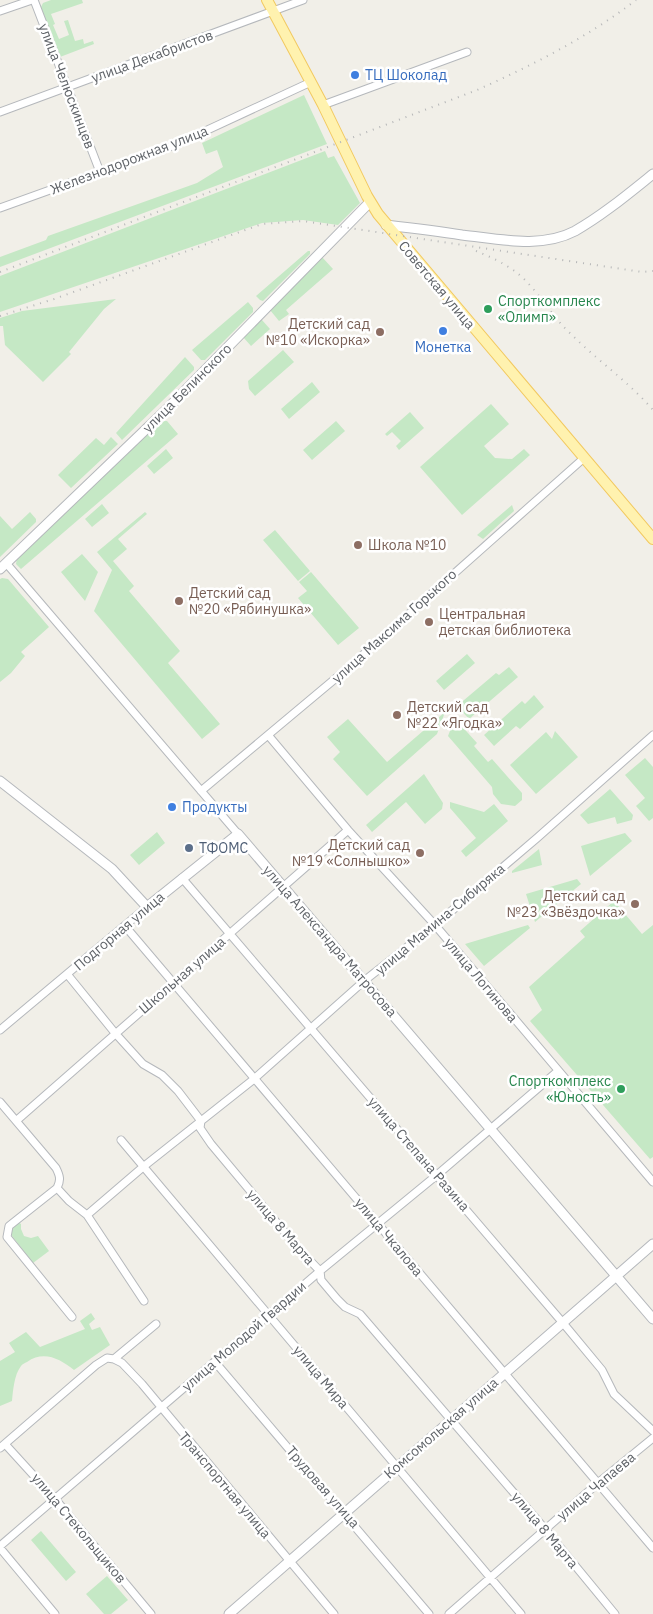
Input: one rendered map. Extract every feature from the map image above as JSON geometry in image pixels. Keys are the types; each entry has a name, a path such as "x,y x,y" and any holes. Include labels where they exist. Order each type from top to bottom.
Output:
{"main road":[{"name":"Советская улица","path":"267,0 323,105 370,202 386,225 653,539"}],"street":[{"path":"0,11 33,0"},
{"name":"улица Челюскинцев","path":"33,0 100,172"},
{"name":"улица Декабристов","path":"0,112 303,0"},
{"path":"323,105 467,52"},
{"name":"Железнодорожная улица","path":"0,208 175,145 311,82"},
{"path":"386,225 503,240 530,242 549,240 574,231 608,209 653,174"},
{"name":"улица Белинского","path":"3,566 166,410 370,202"},
{"name":"улица Максима Горького","path":"201,791 348,668 460,566 584,458"},
{"name":"улица Александра Матросова","path":"3,566 201,791 653,1319"},
{"name":"улица Логинова","path":"268,735 348,830 435,925 653,1182"},
{"name":"улица Мамина-Сибиряка","path":"87,1215 143,1167 254,1079 364,981 435,925 653,735"},
{"path":"0,781 112,869 147,907"},
{"name":"Школьная улица","path":"16,1121 348,830"},
{"name":"Подгорная улица","path":"0,1030 182,878 238,834"},
{"name":"улица Степана Разина","path":"182,878 563,1322 602,1370 614,1394 653,1431"},
{"name":"улица Чкалова","path":"125,926 379,1224 503,1374 653,1548"},
{"name":"улица 8 Марта","path":"68,974 115,1033 144,1064 162,1075 178,1091 201,1121 200,1128 211,1144 298,1248 320,1271 321,1280 345,1308 360,1314 615,1614"},
{"name":"улица Молодой Гвардии","path":"0,1547 320,1271 379,1224 558,1071"},
{"path":"0,1102 56,1168 60,1177 57,1188 9,1226 7,1237 72,1317"},
{"name":"улица Мира","path":"121,1140 521,1614"},
{"path":"57,1188 70,1202 87,1215 144,1301"},
{"name":"Комсомольская улица","path":"229,1614 653,1244"},
{"path":"2,1446 96,1365 108,1358 114,1359 156,1324"},
{"name":"Транспортная улица","path":"114,1359 122,1362 288,1562 334,1614"},
{"name":"Трудовая улица","path":"215,1362 429,1614"},
{"name":"улица Чапаева","path":"449,1614 598,1483 653,1438"},
{"name":"улица Стекольщиков","path":"2,1446 56,1500 151,1614"},
{"path":"0,1547 55,1614"}],"green space":[{"path":"51,0 82,0 83,3 51,14 55,24 53,25 59,39 69,35 64,21 68,20 75,41 83,39 84,44 93,41 94,44 60,57 41,7 43,3"},
{"path":"304,95 327,144 0,267 0,257 46,240 48,236 197,183 223,167 217,150 206,154 202,143"},
{"path":"325,151 328,158 334,156 360,203 338,225 303,220 262,223 0,312 0,276"},
{"path":"310,251 310,254 263,301 256,296"},
{"path":"322,257 333,269 286,310 289,314 279,321 270,310"},
{"path":"116,299 104,309 69,352 71,354 43,382 5,345 0,318 22,311"},
{"path":"248,302 253,308 253,312 205,360 201,360 192,350"},
{"path":"259,320 262,320 270,329 251,346 243,337"},
{"path":"283,350 294,362 255,396 249,389 248,381"},
{"path":"185,357 194,367 194,370 122,440 116,433"},
{"path":"312,382 320,392 289,419 281,409"},
{"path":"491,404 509,424 484,446 495,458 512,459 524,449 530,455 462,515 420,467"},
{"path":"410,412 424,428 399,450 396,446 401,441 392,432 387,436 385,434"},
{"path":"159,421 167,421 178,434 21,569 16,564 17,558"},
{"path":"336,421 345,431 312,460 303,450"},
{"path":"111,437 118,444 71,488 58,475 96,438 104,445"},
{"path":"166,449 173,458 154,474 147,466"},
{"path":"102,504 109,513 92,527 85,519"},
{"path":"512,505 514,511 483,539 477,535"},
{"path":"30,512 36,519 36,522 0,557 0,516 12,529"},
{"path":"145,512 147,514 118,539 127,549 113,561 134,586 129,591 180,651 168,663 220,724 202,739 94,611 112,570 97,552"},
{"path":"275,530 310,571 298,581 263,540"},
{"path":"82,554 98,572 85,601 61,572"},
{"path":"311,572 359,628 338,645 298,598 307,591 299,582"},
{"path":"0,579 8,579 49,627 21,652 25,656 11,673 0,682"},
{"path":"467,654 475,663 444,690 436,681"},
{"path":"509,667 518,677 469,719 457,706 496,673 499,675"},
{"path":"534,695 544,707 520,729 516,726 494,746 484,735 522,701 525,704"},
{"path":"445,712 437,734 367,796 333,759 340,752 327,737 348,719 387,762"},
{"path":"458,722 477,743 474,746 488,762 492,759 522,793 522,800 515,806 501,804 493,794 492,787 448,736 453,723"},
{"path":"555,731 578,757 536,794 510,765 546,732 552,739"},
{"path":"645,758 653,767 653,818 649,821 636,806 645,798 625,775"},
{"path":"424,774 443,803 442,809 425,824 406,802 372,832 366,825"},
{"path":"610,789 633,815 632,820 617,824 615,817 588,824 580,815"},
{"path":"450,802 484,812 494,804 508,821 466,857 461,851 476,838 450,808"},
{"path":"157,832 165,843 139,865 130,855"},
{"path":"625,833 632,841 590,876 581,846"},
{"path":"539,849 542,865 512,873 512,871"},
{"path":"577,879 581,884 535,922 526,894"},
{"name":"Спорткомплекс «Юность»","path":"614,901 642,934 653,925 653,1157 650,1159 530,1021 542,1010 529,987 585,937 580,931"},
{"path":"528,925 530,928 484,966 465,944"},
{"path":"18,1222 21,1224 24,1236 31,1238 38,1236 49,1251 33,1263 12,1236 11,1231"},
{"path":"91,1313 95,1319 89,1324 92,1330 100,1327 110,1345 74,1370 52,1357 33,1358 21,1365 15,1378 12,1401 0,1406 0,1361 15,1352 9,1343 26,1332 40,1347 85,1329 80,1321"},
{"path":"41,1531 76,1572 66,1581 31,1540"},
{"path":"107,1576 128,1600 111,1614 104,1614 86,1594"}],"railway":[{"path":"0,272 477,90 560,50 636,0"},
{"path":"0,316 54,299 262,224 303,221 642,272 653,271"},
{"path":"476,251 502,263 520,275 566,329 653,410"}],"place":[{"name":"ТЦ Шоколад","path":"355,75"},
{"name":"Спорткомплекс «Олимп»","path":"488,309"},
{"name":"Монетка","path":"443,331"},
{"name":"Детский сад №10 «Искорка»","path":"380,332"},
{"name":"Школа №10","path":"358,545"},
{"name":"Детский сад №20 «Рябинушка»","path":"179,601"},
{"name":"Центральная детская библиотека","path":"429,622"},
{"name":"Детский сад №22 «Ягодка»","path":"397,715"},
{"name":"Продукты","path":"172,807"},
{"name":"ТФОМС","path":"189,848"},
{"name":"Детский сад №19 «Солнышко»","path":"420,853"},
{"name":"Детский сад №23 «Звёздочка»","path":"635,904"},
{"name":"Спорткомплекс «Юность»","path":"621,1089"}]}
